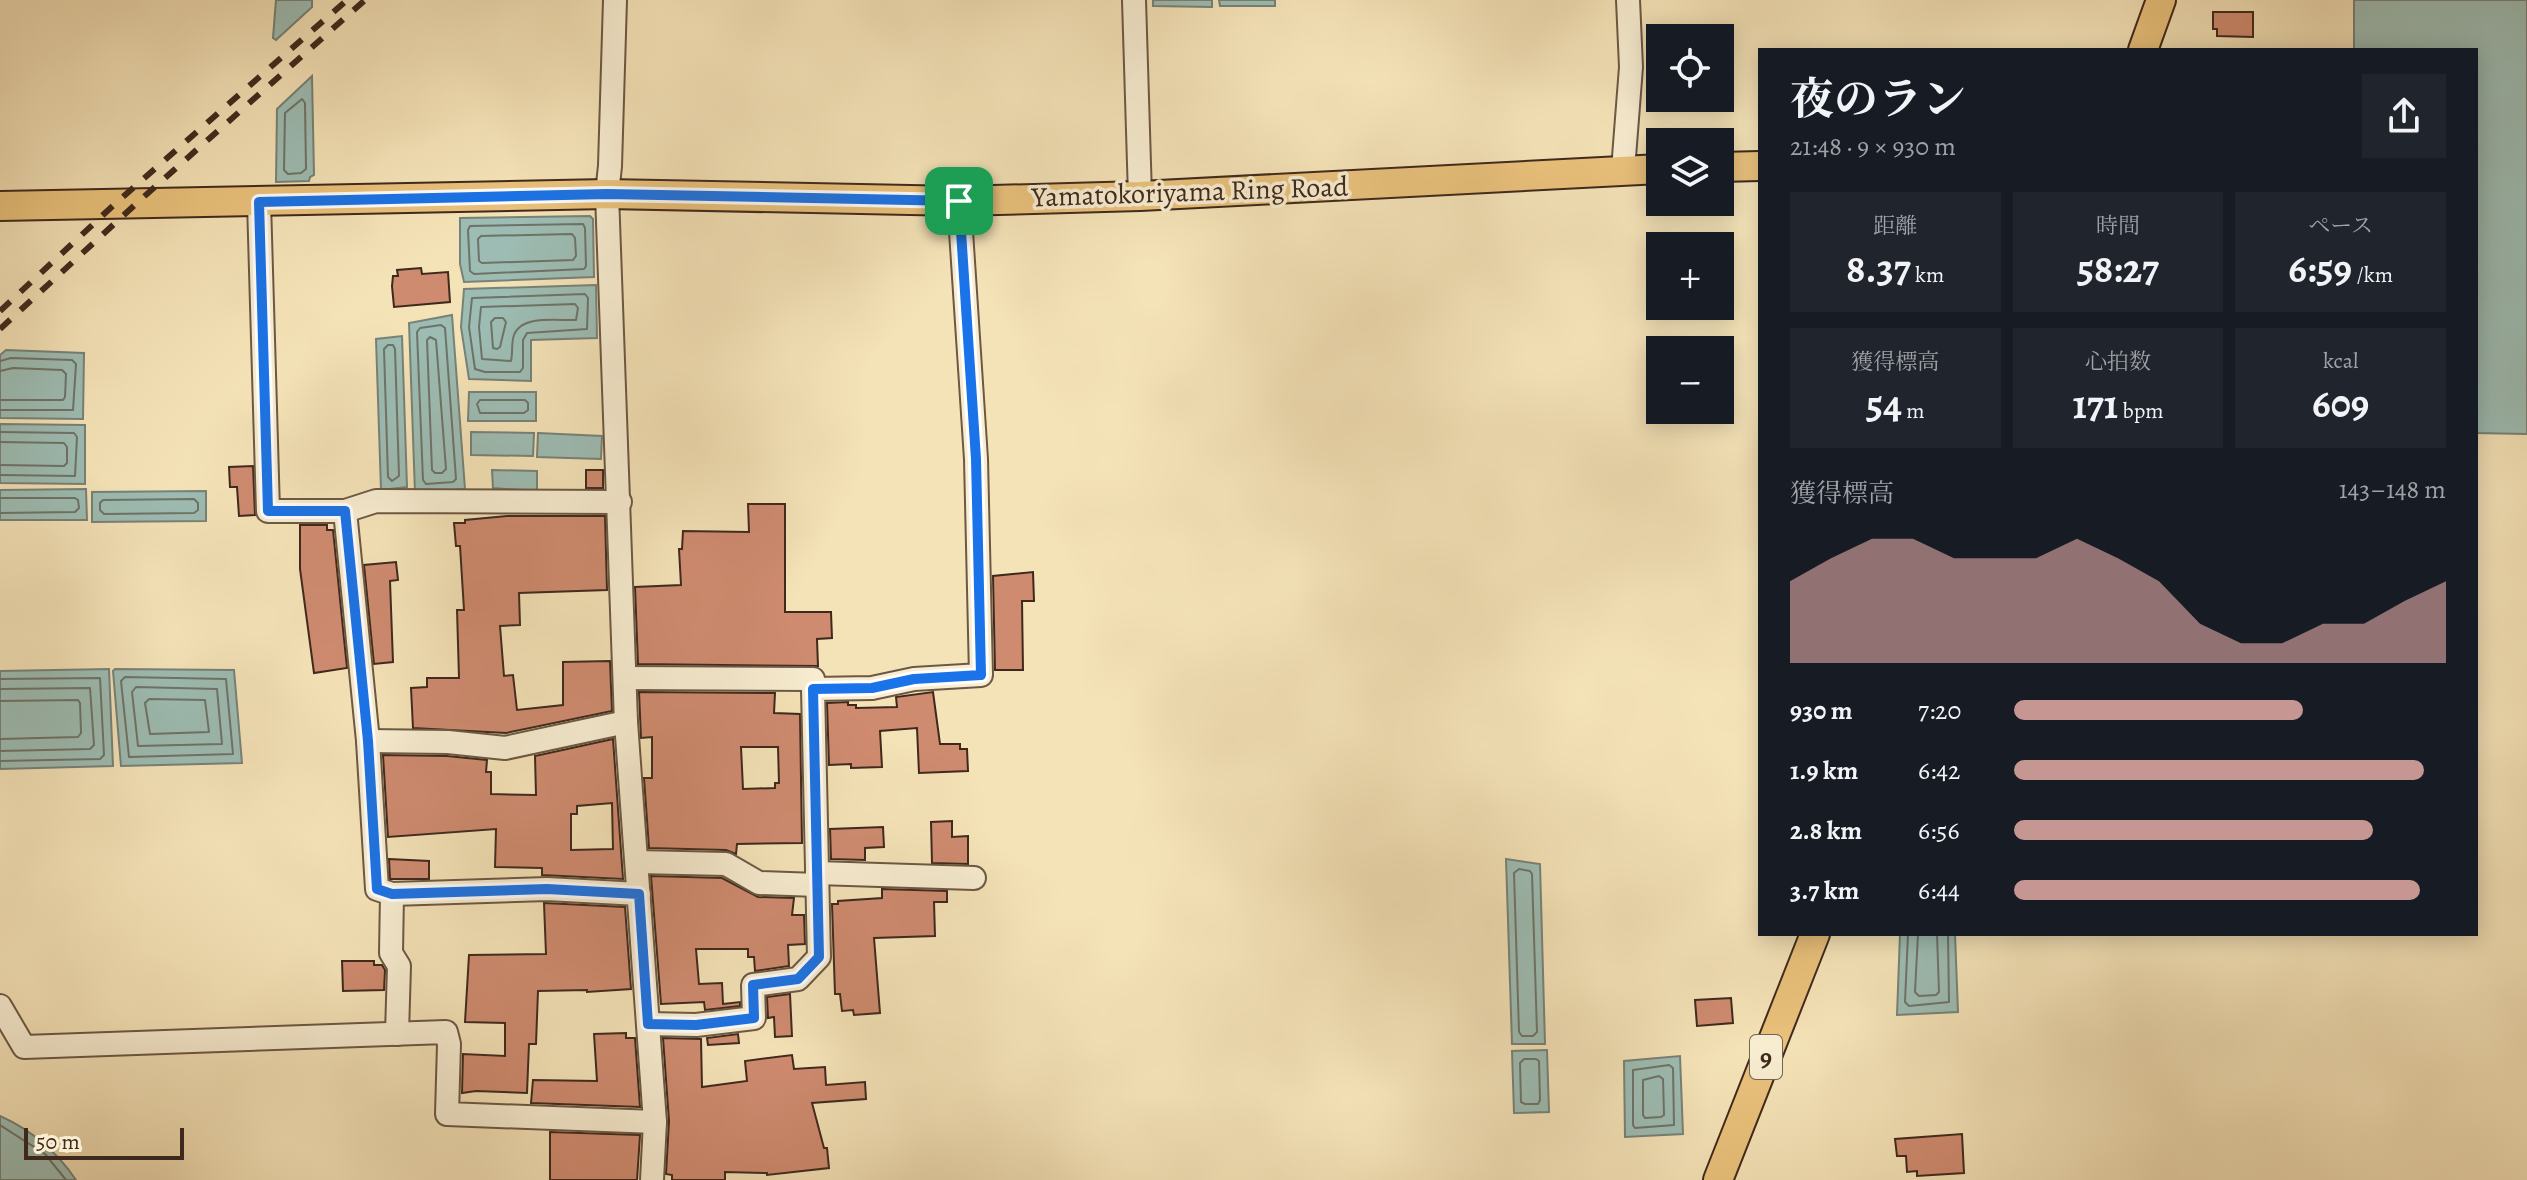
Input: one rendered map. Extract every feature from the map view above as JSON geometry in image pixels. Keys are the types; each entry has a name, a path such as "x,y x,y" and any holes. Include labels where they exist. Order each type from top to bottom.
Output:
{"main road":[{"path":"2144,48 2161,0"},
{"path":"1734,167 1758,166"},
{"name":"Yamatokoriyama Ring Road","path":"0,206 607,194 959,201 1140,196 1646,169"},
{"name":"9","path":"1718,1180 1814,936"}],"street":[{"path":"615,0 607,194 626,722 655,1122 652,1180"},
{"path":"1134,0 1140,196"},
{"path":"1623,170 1631,67 1628,0"},
{"path":"813,689 872,688 914,679 981,675 976,459 959,201"},
{"path":"259,202 268,511 345,511 376,501 620,502"},
{"path":"345,511 368,741 377,889 392,894 547,889 639,894"},
{"path":"625,678 813,679 819,957 798,979 753,985 754,1018 696,1025 648,1024"},
{"path":"368,741 448,742 505,748 626,722"},
{"path":"637,862 726,864 759,883 817,879 974,878"},
{"path":"392,894 391,953 399,966 397,1034"},
{"path":"0,1006 24,1047 446,1032 449,1044 447,1114 655,1122"}],"water":[{"path":"276,0 312,0 312,7 276,40 273,38"},
{"path":"1153,0 1212,0 1212,7 1153,6"},
{"path":"1219,0 1275,0 1275,6 1220,6"},
{"path":"2354,0 2527,0 2527,434 2478,433 2478,48 2354,48"},
{"path":"312,76 314,175 309,181 276,182 277,109"},
{"path":"590,216 593,219 594,277 464,282 460,264 460,218"},
{"path":"596,285 597,338 531,340 531,381 469,379 461,327 464,289"},
{"path":"452,315 465,489 415,493 409,323"},
{"path":"402,336 407,487 381,490 376,339"},
{"path":"6,350 84,353 83,419 0,418 0,355"},
{"path":"469,392 536,392 536,421 468,421"},
{"path":"0,424 85,425 85,484 0,483"},
{"path":"471,432 534,433 533,456 471,455"},
{"path":"538,433 602,436 601,459 537,457"},
{"path":"492,470 537,471 537,491 493,488"},
{"path":"86,489 87,520 0,520 0,490"},
{"path":"206,491 206,521 92,522 92,492"},
{"path":"109,669 113,766 0,769 0,671"},
{"path":"115,669 234,670 242,763 121,766"},
{"path":"1506,859 1540,864 1545,1044 1512,1044"},
{"path":"1900,936 1955,936 1958,1012 1897,1015"},
{"path":"1547,1050 1549,1112 1514,1113 1512,1051"},
{"path":"1680,1056 1683,1134 1625,1137 1624,1061"},
{"path":"0,1116 42,1143 76,1180 0,1180"}],"building":[{"path":"2213,12 2253,12 2253,37 2217,36 2217,29 2213,29"},
{"path":"421,268 422,274 448,272 450,302 394,307 392,286 393,276 398,276 397,270"},
{"path":"253,466 255,515 239,516 237,487 230,487 229,467"},
{"path":"586,470 603,470 603,488 586,488"},
{"path":"748,504 785,504 785,612 831,612 832,638 817,639 818,666 638,664 635,587 681,585 679,549 682,549 683,531 749,532"},
{"path":"507,516 605,516 607,590 519,593 520,625 500,626 504,676 513,675 517,710 563,705 563,662 610,661 612,711 506,733 413,728 411,688 427,687 427,678 459,678 457,610 464,610 460,546 456,546 454,523"},
{"path":"300,525 327,525 327,530 333,530 347,668 314,673 300,569"},
{"path":"396,562 398,580 390,581 393,662 374,664 364,565"},
{"path":"1033,572 1034,601 1022,601 1023,670 995,670 993,576"},
{"path":"639,692 775,693 774,713 800,714 802,843 737,844 736,854 726,850 649,848 644,778 652,778 652,737 641,738","holes":["741,747 778,747 779,783 775,783 775,788 743,789"]},
{"path":"933,692 940,744 960,744 960,749 967,749 968,771 919,773 917,728 880,731 882,767 829,765 827,703 848,702 856,708 897,707 896,697"},
{"path":"613,739 623,879 542,875 542,868 495,867 496,829 388,837 383,755 487,760 486,772 491,772 491,794 536,795 535,756","holes":["612,803 613,849 571,850 571,814 577,814 577,806"]},
{"path":"952,821 952,837 968,836 968,864 932,863 931,822"},
{"path":"883,827 884,847 865,848 865,860 831,859 830,829"},
{"path":"389,859 429,861 429,879 390,879"},
{"path":"651,876 722,878 758,897 794,898 792,915 804,915 805,944 788,945 789,966 755,971 754,957 748,957 748,949 696,949 699,984 722,983 723,1004 740,1002 740,1006 705,1010 704,1002 661,1004"},
{"path":"882,889 947,891 947,902 934,902 935,936 874,938 880,1013 854,1015 853,1010 842,1011 840,994 835,994 832,904 882,898"},
{"path":"544,903 625,907 631,989 538,991 536,1044 529,1044 527,1093 462,1093 463,1054 505,1056 505,1023 465,1022 469,955 546,954"},
{"path":"342,961 374,961 374,965 382,965 385,970 384,990 343,991"},
{"path":"790,994 792,1036 775,1037 774,1017 768,1018 767,997"},
{"path":"1731,998 1733,1023 1697,1026 1695,1000"},
{"path":"626,1033 626,1038 635,1038 640,1107 531,1103 533,1080 597,1081 594,1034"},
{"path":"738,1034 739,1043 708,1045 707,1038"},
{"path":"663,1038 701,1039 702,1087 747,1081 745,1061 792,1055 794,1069 825,1067 826,1085 865,1082 866,1099 812,1103 824,1148 827,1148 829,1168 767,1175 725,1172 725,1180 672,1180 672,1175 666,1174 669,1121"},
{"path":"550,1132 640,1135 637,1180 550,1180"},
{"path":"1962,1134 1964,1173 1917,1176 1917,1171 1907,1172 1906,1156 1897,1156 1895,1139"}],"railway":[{"path":"0,311 117,202 347,0"},
{"path":"0,329 365,0"}],"route":[{"path":"607,194 959,201 976,459 981,675 914,679 872,688 813,689 819,957 798,979 753,985 754,1018 696,1025 648,1024 639,894 547,889 392,894 377,889 368,741 345,511 268,511 259,202 607,194"}]}
